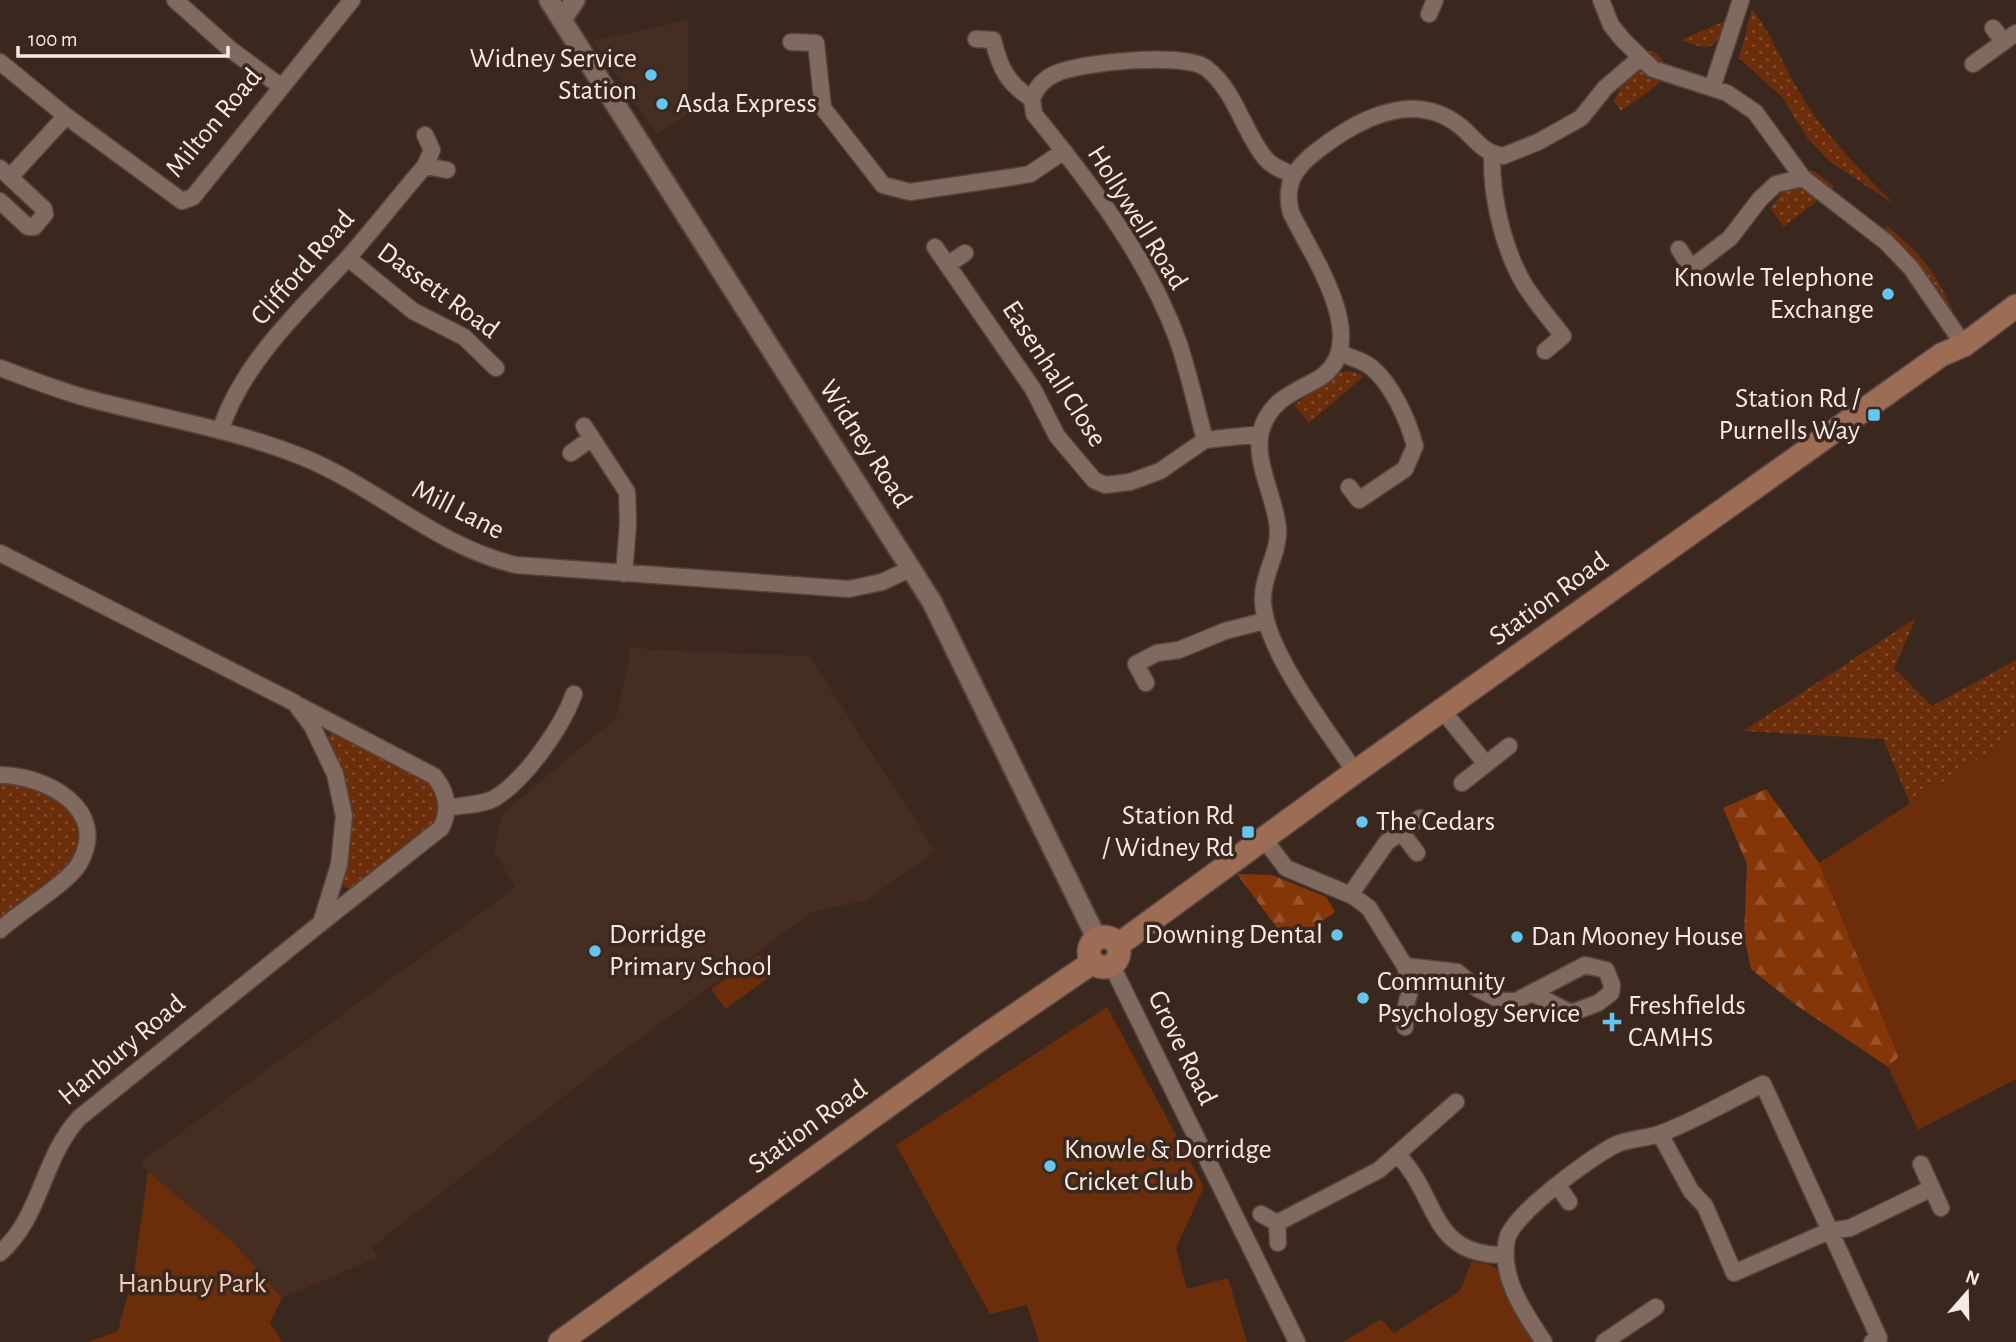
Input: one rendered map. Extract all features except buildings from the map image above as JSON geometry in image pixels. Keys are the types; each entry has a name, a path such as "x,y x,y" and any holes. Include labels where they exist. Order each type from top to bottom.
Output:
{"main road":[{"name":"Station Road","path":"560,1342 1929,362 1964,345 2016,306"}],"street":[{"path":"175,0 230,49 280,86"},
{"name":"Milton Road","path":"0,62 66,116 182,201 193,197 352,0"},
{"name":"Widney Road","path":"550,0 912,568 946,628 1105,953"},
{"path":"562,19 575,0"},
{"path":"1601,0 1611,24 1640,58 1672,77 1712,88 1755,112 1803,178 1886,242 1928,289 1964,345"},
{"path":"1712,88 1741,0"},
{"path":"1973,64 2010,38 1993,28"},
{"name":"Hollywell Road","path":"976,39 993,40 1001,70 1007,80 1032,99 1034,114 1111,215 1156,290 1178,341 1205,440"},
{"path":"790,42 816,43 823,108 883,185 910,192 1030,174 1064,151"},
{"path":"1356,772 1292,674 1264,621 1265,577 1277,549 1278,528 1260,451 1260,434 1274,405 1330,369 1339,353 1343,331 1341,318 1288,200 1293,174 1299,165 1326,144 1375,114 1393,110 1416,110 1446,119 1460,126 1482,149 1503,156 1581,118 1605,88 1640,58"},
{"path":"1032,99 1035,90 1043,82 1057,73 1080,67 1166,61 1196,64 1214,76 1265,159 1293,174"},
{"path":"0,201 28,227 34,227 45,214 44,209 5,173 66,116"},
{"path":"425,135 432,150 425,166 447,170"},
{"path":"1492,154 1491,178 1511,253 1524,284 1563,336 1545,351"},
{"name":"Clifford Road","path":"220,431 233,395 280,330 348,258 425,166"},
{"path":"1679,249 1691,268 1730,238 1760,199 1776,184 1803,178"},
{"name":"Easenhall Close","path":"934,247 1033,388 1057,436 1094,480 1116,486 1150,475 1189,453 1205,440"},
{"path":"947,265 965,253"},
{"name":"Dassett Road","path":"348,258 413,311 464,337 496,368"},
{"path":"1339,353 1371,367 1381,378 1405,419 1415,446 1405,469 1359,500 1349,487"},
{"name":"Mill Lane","path":"0,368 87,398 243,436 319,464 458,546 486,558 516,565 624,575 849,589 882,582 912,568"},
{"path":"571,453 588,432 627,492 628,523 624,575"},
{"path":"1205,440 1260,434"},
{"path":"0,553 434,776 443,786 447,808 494,799 516,781 566,714 574,694"},
{"path":"1146,683 1136,664 1157,653 1179,650 1226,631 1264,621"},
{"path":"295,703 312,726 335,774 344,816 339,865 321,923"},
{"path":"1443,711 1486,764"},
{"path":"1462,783 1509,746"},
{"path":"0,775 30,778 51,785 70,797 81,815 85,830 79,864 67,878 0,929"},
{"name":"Hanbury Road","path":"0,1253 32,1209 57,1145 79,1118 440,828 447,808"},
{"path":"1350,895 1381,849 1420,818"},
{"path":"1401,832 1418,853"},
{"path":"1264,839 1286,868 1350,895 1368,908 1405,965 1411,987 1405,1009 1405,1027"},
{"name":"Grove Road","path":"1105,953 1297,1342"},
{"path":"1405,965 1457,972 1478,989 1502,1001 1517,1001 1532,993"},
{"path":"1544,1342 1520,1305 1508,1275 1506,1255 1513,1223 1538,1200 1618,1143 1660,1134 1763,1084 1880,1338 1872,1342"},
{"path":"1277,1223 1379,1170 1456,1102"},
{"path":"1425,1105 1438,1117"},
{"path":"1660,1134 1691,1191 1705,1206 1734,1273 1829,1231 1850,1228 1932,1188"},
{"path":"1398,1155 1409,1166 1432,1211 1449,1236 1465,1250 1506,1255"},
{"path":"1921,1164 1941,1208"},
{"path":"1558,1186 1569,1202"},
{"path":"1261,1214 1277,1223"},
{"path":"1277,1223 1278,1242"},
{"path":"1604,1342 1656,1307"}],"shaded area":[{"path":"688,20 688,114 657,134 593,41"},
{"name":"Dorridge Primary School","path":"629,646 652,650 809,656 935,851 867,900 812,912 614,1057 372,1247 378,1257 282,1298 233,1242 148,1172 141,1162 515,888 494,850 502,814 616,718 629,660"}],"green space":[{"path":"1752,9 1820,123 1894,204 1829,161 1808,139 1783,98 1739,58"},
{"path":"1725,21 1718,39 1710,46 1699,46 1681,40"},
{"path":"1651,50 1665,67 1664,76 1650,91 1621,111 1614,102 1624,79 1632,65"},
{"path":"1806,171 1814,171 1834,187 1784,227 1770,208 1786,188"},
{"path":"1887,226 1911,247 1936,279 1957,320 1952,329 1875,237"},
{"path":"1350,371 1364,376 1309,423 1294,405 1340,373"},
{"path":"1916,618 1894,668 1932,706 2016,660 2016,736 1911,806 1883,739 1743,731"},
{"path":"335,731 428,777 442,797 438,824 353,891 343,886 350,835 327,741 329,735"},
{"path":"2016,734 2016,1079 1918,1130 1888,1067 1899,1057 1819,863"},
{"path":"0,783 36,785 74,811 78,839 77,850 70,863 0,921"},
{"path":"1766,789 1819,863 1899,1057 1888,1067 1796,1005 1751,969 1744,936 1747,864 1723,808"},
{"path":"1237,874 1272,875 1326,897 1335,912 1289,944"},
{"path":"759,955 773,974 726,1009 711,989"},
{"name":"Knowle & Dorridge Cricket Club","path":"1107,1007 1204,1187 1176,1248 1187,1289 1228,1278 1247,1342 1039,1342 1027,1305 990,1314 896,1145"},
{"name":"Hanbury Park","path":"148,1172 233,1242 282,1298 270,1323 282,1342 88,1342 118,1331 134,1272"},
{"path":"1472,1261 1491,1265 1498,1270 1507,1299 1537,1342 1343,1342 1381,1319 1394,1333 1460,1291"}],"place":[{"name":"Widney Service Station","path":"651,75"},
{"name":"Asda Express","path":"662,104"},
{"name":"Knowle Telephone Exchange","path":"1888,294"},
{"name":"Station Rd / Purnells Way","path":"1874,415"},
{"name":"The Cedars","path":"1362,822"},
{"name":"Station Rd / Widney Rd","path":"1248,832"},
{"name":"Downing Dental","path":"1337,935"},
{"name":"Dan Mooney House","path":"1517,937"},
{"name":"Dorridge Primary School","path":"595,951"},
{"name":"Community Psychology Service","path":"1363,998"},
{"name":"Freshfields CAMHS","path":"1612,1022"},
{"name":"Knowle & Dorridge Cricket Club","path":"1050,1166"}]}
